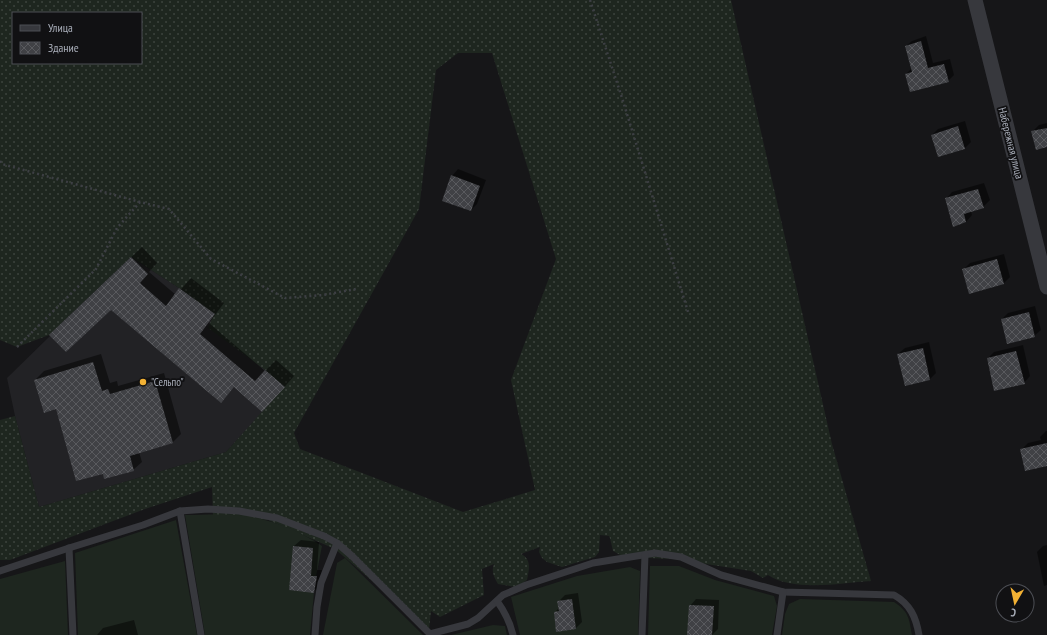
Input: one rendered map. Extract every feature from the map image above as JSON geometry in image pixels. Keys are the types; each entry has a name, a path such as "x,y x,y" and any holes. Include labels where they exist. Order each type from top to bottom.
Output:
{"street":[{"name":"Набережная улица","path":"975,0 1047,287"}],"lane":[{"path":"0,571 144,525 180,511 208,509 231,510 277,518 324,536 337,543 352,556 430,635 468,624 478,618 503,595 526,585 593,563 655,553 681,557 721,574 783,592 894,595 901,599 910,608 916,621 919,635"},
{"path":"180,511 201,635"},
{"path":"315,635 317,607 321,583 337,543"},
{"path":"69,548 73,635"},
{"path":"642,635 645,555"},
{"path":"778,635 783,592"},
{"path":"497,601 504,610 514,635"}],"path":[{"path":"590,0 689,315"},
{"path":"0,161 2,164 169,209 211,258 285,298 323,295 356,289"},
{"path":"17,347 96,269 117,228 140,202"}],"shaded area":[{"path":"0,0 731,0 832,444 871,581 804,585 779,580 768,575 763,578 751,571 674,559 624,557 613,551 609,536 600,535 599,552 595,557 562,567 547,562 542,558 539,552 540,547 521,554 527,559 529,565 527,580 516,587 498,584 493,572 494,564 482,569 484,595 440,617 431,611 429,630 335,549 268,520 213,516 212,487 145,509 10,560 0,560 0,420 15,416 39,507 226,452 284,387 265,370 208,328 214,314 179,288 131,257 49,335 17,347 0,340","holes":["458,53 492,53 556,259 511,380 535,490 463,512 300,449 294,433 419,209 436,70"]},
{"name":"\"Сельпо\"","path":"131,257 179,288 215,314 265,370 285,387 226,452 39,507 15,416 7,378"},
{"path":"185,515 226,515 255,518 279,524 322,546 315,582 310,635 205,635"},
{"path":"176,520 197,635 78,635 75,553"},
{"path":"345,558 423,635 323,635 337,563"},
{"path":"65,561 68,635 0,635 0,579"},
{"path":"650,566 679,566 715,580 774,596 777,606 772,635 648,635"},
{"path":"630,567 640,571 638,635 520,635 511,597 577,576"},
{"path":"800,599 894,602 903,609 908,616 912,635 782,635 785,614 789,604"},
{"path":"493,625 505,626 507,635 451,635"}],"building":[{"path":"921,41 928,68 944,64 949,82 910,92 905,74 912,72 905,46"},
{"path":"958,126 965,149 938,157 931,135"},
{"path":"1047,128 1047,147 1036,150 1031,131"},
{"path":"451,175 480,186 471,211 442,201"},
{"path":"978,189 984,208 964,214 966,222 953,227 945,198"},
{"path":"131,257 148,274 140,283 166,306 179,288 215,314 200,334 255,381 265,370 285,387 262,412 234,387 221,403 111,310 66,352 49,335"},
{"path":"997,259 1004,284 969,294 962,269"},
{"path":"1029,312 1035,337 1007,344 1001,319"},
{"path":"923,348 930,380 905,386 897,354"},
{"path":"1016,351 1025,384 994,391 987,358"},
{"path":"93,362 102,391 108,389 110,394 155,381 173,443 130,456 134,471 104,479 103,474 76,481 56,409 44,413 34,380"},
{"path":"1047,443 1047,466 1025,471 1020,449"},
{"path":"293,546 313,548 311,576 317,576 314,593 289,590"},
{"path":"572,599 576,629 556,632 554,612 559,611 557,601"},
{"path":"689,605 714,606 712,635 687,635"}],"place":[{"name":"\"Сельпо\"","path":"143,382"}]}
